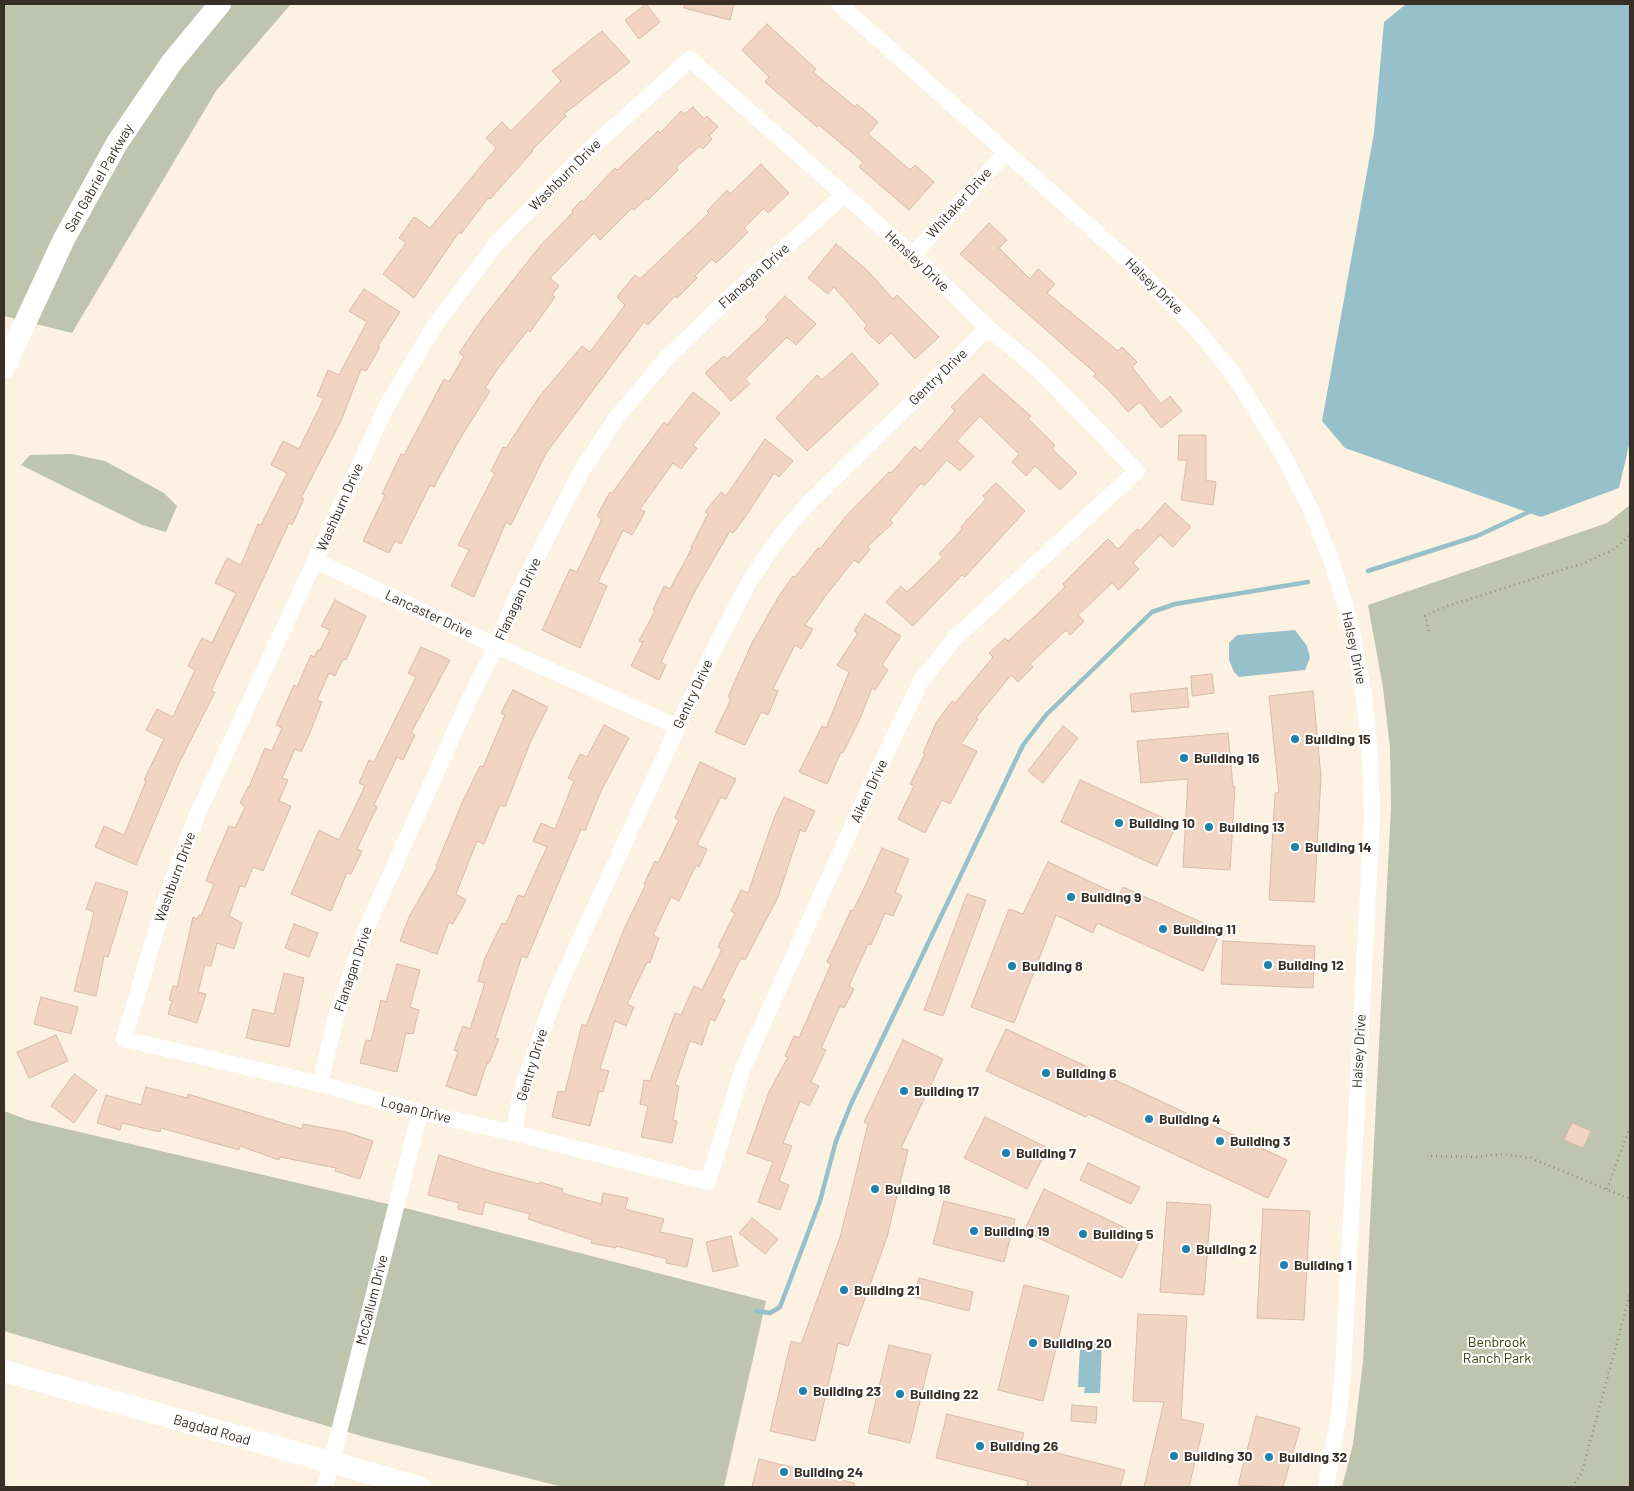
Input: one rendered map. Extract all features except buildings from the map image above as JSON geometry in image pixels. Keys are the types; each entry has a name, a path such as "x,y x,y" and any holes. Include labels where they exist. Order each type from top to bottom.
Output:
{"street":[{"name":"San Gabriel Parkway","path":"4,368 64,239 117,143 172,62 220,4"},
{"name":"Halsey Drive","path":"839,4 1161,291 1195,327 1233,374 1266,424 1296,478 1333,565 1352,629 1368,723 1372,816 1343,1371 1339,1413 1326,1487"},
{"name":"Hensley Drive","path":"690,59 913,255 988,328 1040,371 1137,471"},
{"name":"Washburn Drive","path":"124,1039 168,891 198,812 387,405 435,325 497,243 579,159 690,59"},
{"name":"Whitaker Drive","path":"913,255 1006,152"},
{"name":"Flanagan Drive","path":"320,1084 336,1017 367,927 467,704 496,646 516,597 581,472 617,417 668,357 732,294 844,195"},
{"name":"Gentry Drive","path":"514,1133 521,1092 556,992 710,657 750,580 780,536 808,504 988,328"},
{"name":"Aiken Drive","path":"708,1182 743,1068 873,780 921,681 955,638 1137,471"},
{"name":"Lancaster Drive","path":"316,561 496,646 678,727"},
{"name":"Logan Drive","path":"124,1039 320,1084 420,1112 514,1133 708,1182"},
{"name":"McCallum Drive","path":"325,1487 420,1112"},
{"name":"Bagdad Road","path":"4,1371 331,1464 420,1487"}],"path":[{"path":"1430,631 1424,616 1441,608 1588,562 1616,548 1630,535"},
{"path":"1607,1189 1619,1161 1630,1127"},
{"path":"1431,1156 1477,1157 1502,1154 1524,1156 1630,1199"},
{"path":"1572,1487 1582,1472 1630,1294"},
{"path":"1625,1309 1630,1310"}],"green space":[{"path":"4,4 291,4 216,91 72,333 4,316"},
{"path":"72,454 105,461 164,493 177,506 166,532 142,525 21,465 30,455"},
{"name":"Benbrook Ranch Park","path":"1630,505 1630,1487 1342,1487 1353,1444 1363,1362 1391,806 1390,747 1383,688 1368,605 1607,523"},
{"path":"4,1111 28,1120 409,1209 766,1301 724,1487 563,1487 368,1438 4,1331"}],"water":[{"path":"1406,4 1630,4 1630,441 1619,488 1541,517 1345,448 1322,421 1374,133 1384,22"},
{"path":"1295,630 1307,646 1310,658 1305,670 1239,677 1234,672 1229,660 1229,643 1237,635"},
{"path":"1090,1340 1102,1340 1100,1393 1084,1393 1085,1387 1078,1387 1080,1346 1089,1346"}],"waterway":[{"path":"1368,571 1477,536 1533,510"},
{"path":"756,1311 770,1313 780,1307 820,1201 836,1141 851,1104 1023,745 1046,715 1152,612 1175,604 1308,582"}],"place":[{"name":"Building 15","path":"1295,739"},
{"name":"Building 16","path":"1184,758"},
{"name":"Building 10","path":"1119,823"},
{"name":"Building 13","path":"1209,827"},
{"name":"Building 14","path":"1295,847"},
{"name":"Building 9","path":"1071,897"},
{"name":"Building 11","path":"1163,929"},
{"name":"Building 12","path":"1268,965"},
{"name":"Building 8","path":"1012,966"},
{"name":"Building 6","path":"1046,1073"},
{"name":"Building 17","path":"904,1091"},
{"name":"Building 4","path":"1149,1119"},
{"name":"Building 3","path":"1220,1141"},
{"name":"Building 7","path":"1006,1153"},
{"name":"Building 18","path":"875,1189"},
{"name":"Building 19","path":"974,1231"},
{"name":"Building 5","path":"1083,1234"},
{"name":"Building 2","path":"1186,1249"},
{"name":"Building 1","path":"1284,1265"},
{"name":"Building 21","path":"844,1290"},
{"name":"Building 20","path":"1033,1343"},
{"name":"Building 23","path":"803,1391"},
{"name":"Building 22","path":"900,1394"},
{"name":"Building 26","path":"980,1446"},
{"name":"Building 30","path":"1174,1456"},
{"name":"Building 32","path":"1269,1457"},
{"name":"Building 24","path":"784,1472"}]}
